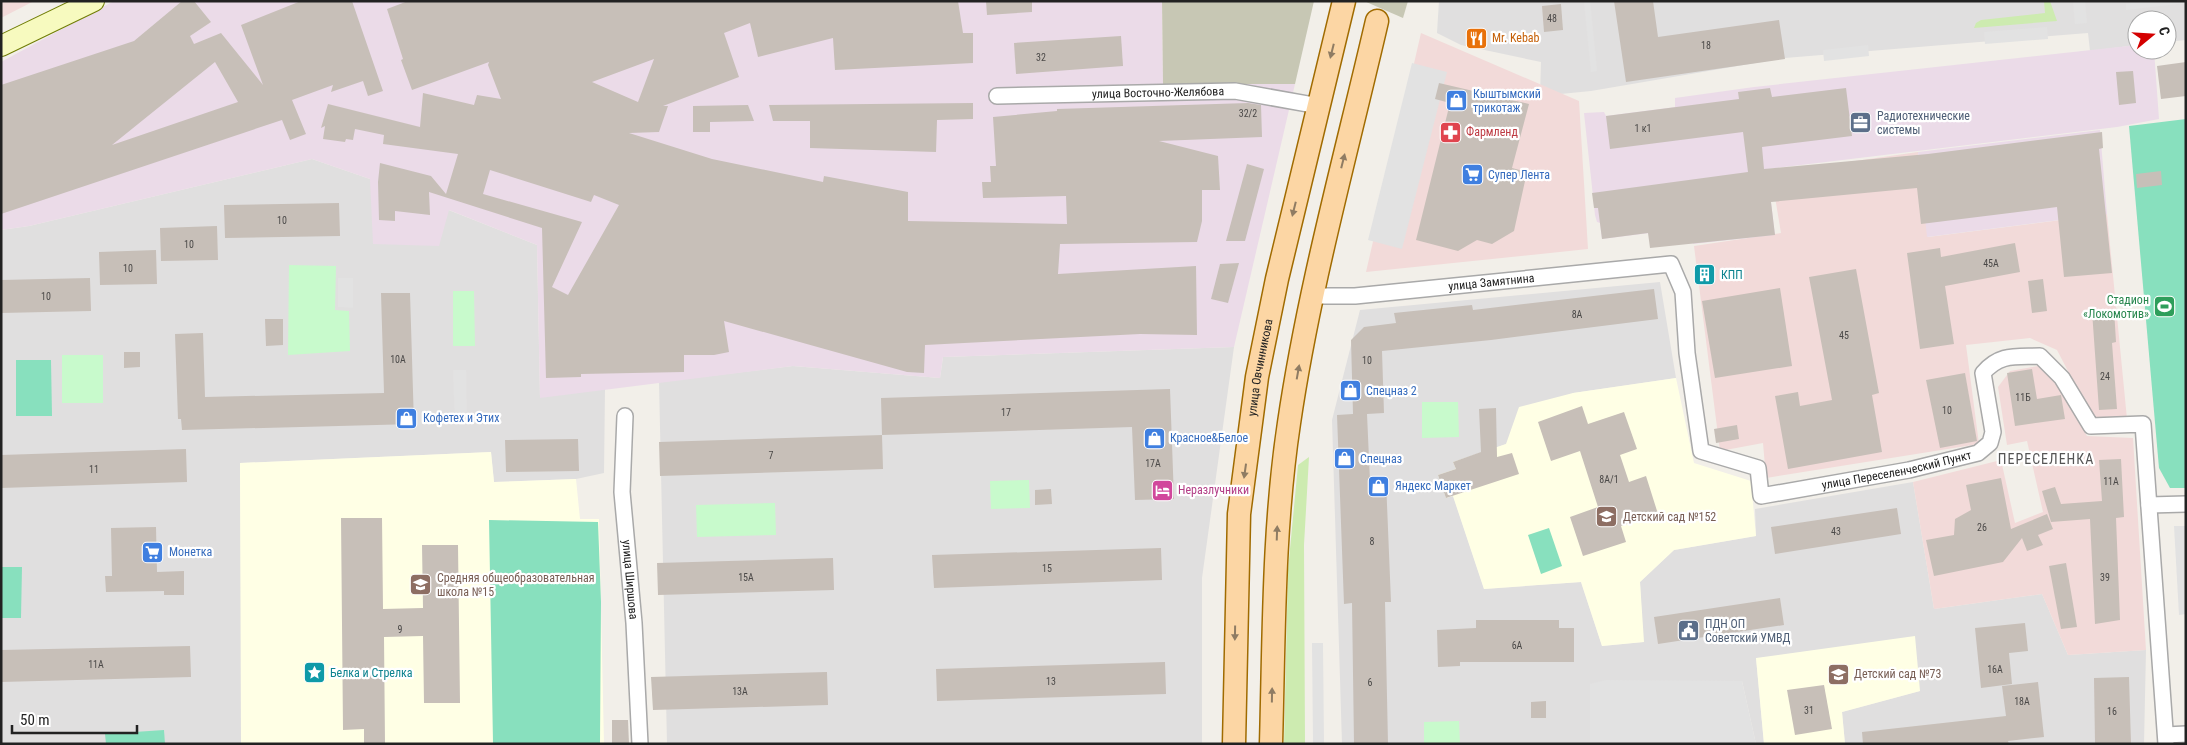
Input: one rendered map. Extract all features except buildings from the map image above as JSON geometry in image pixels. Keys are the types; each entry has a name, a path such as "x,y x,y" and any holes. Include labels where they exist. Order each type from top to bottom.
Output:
{"main road":[{"path":"1,46 94,1"},
{"name":"улица Овчинникова","path":"1234,744 1240,504 1261,360 1277,279 1344,2"},
{"path":"1271,744 1277,519 1289,423 1311,296 1377,21"}],"street":[{"name":"улица Восточно-Желябова","path":"997,96 1235,91 1319,106"},
{"name":"улица Замятнина","path":"1311,296 1355,296 1671,264"},
{"name":"улица Переселенческий Пункт","path":"1671,264 1683,292 1687,352 1701,451 1758,468 1761,496 1909,470 1978,453 1990,443 1993,432 1983,373 1992,362 2004,357 2040,356 2062,378 2091,426 2142,424 2150,505 2159,661 2166,740"},
{"name":"улица Ширшова","path":"625,416 622,492 634,623 640,744"},
{"path":"2150,505 2186,504"},
{"path":"2166,740 2186,734"}],"shaded area":[{"path":"1,1 34,1 1,18"},
{"path":"114,1 1162,1 1163,84 1295,84 1234,347 943,357 940,378 793,366 540,398 537,245 449,210 439,246 373,244 370,179 312,159 29,226 1,230 1,62"},
{"path":"1162,1 1314,1 1295,84 1163,84"},
{"path":"1364,1 1408,1 1403,18"},
{"path":"1439,1 2186,1 2186,40 2177,41 2177,10 2127,10 2127,46 2090,51 2088,33 1785,58 1591,91 1540,96 1541,62 1461,45 1437,33"},
{"path":"1584,1 1590,1 1597,71 1591,72"},
{"path":"2073,1 2085,1 2087,23 2075,24"},
{"path":"2146,1 2186,1 2186,3 2126,10 2126,4"},
{"path":"2047,27 2048,39 1985,44 1984,32"},
{"path":"1421,33 1579,101 1588,249 1366,272"},
{"path":"1868,45 1869,56 1824,61 1823,50"},
{"name":"Радиотехнические системы","path":"2127,46 2127,60 2155,60 2159,119 2117,127 1767,169 1775,235 1693,244 1690,228 1602,239 1600,223 1597,222 1595,215 1584,113 1604,112 1606,116 1675,107 1675,98 1754,87"},
{"path":"1412,63 1447,72 1402,249 1368,240"},
{"path":"2100,130 2107,214 1927,237 1918,152"},
{"path":"1918,152 1928,237 2107,214 2127,419 2093,419 2057,350 2030,338 1966,345 1979,444 1766,478 1763,443 1720,451 1694,246 1781,233 1771,173"},
{"path":"312,159 370,179 537,245 540,397 605,389 604,473 576,479 494,482 491,452 240,463 242,744 1,744 1,230 29,226"},
{"path":"338,278 353,278 353,308 338,307"},
{"path":"1660,282 1676,378 1573,393 1506,444 1454,462 1456,469 1446,498 1453,496 1484,589 1581,582 1602,646 1643,642 1640,582 1674,550 1756,536 1755,509 1913,482 1934,609 2042,594 2068,655 2146,650 2144,744 1845,744 1842,712 1920,691 1756,658 1764,744 1756,744 1742,681 1590,684 1590,744 1342,744 1332,420 1360,310"},
{"path":"1234,347 1202,578 1202,744 667,744 659,382 793,366 940,378 943,357"},
{"name":"ПЕРЕСЕЛЕНКА","path":"2038,366 2057,384 2087,436 2133,438 2146,650 2068,655 2042,594 1934,609 1913,482 2001,460 2015,523 2043,512 2027,441 2007,445 1998,387 2010,371"},
{"path":"453,370 466,370 467,423 455,423"},
{"name":"Детский сад №152","path":"1676,378 1694,463 1751,481 1756,536 1674,550 1640,582 1644,642 1602,646 1581,582 1484,589 1453,496 1446,498 1438,475 1456,469 1453,462 1506,444 1519,407 1573,393"},
{"name":"Средняя общеобразовательная школа №15","path":"491,452 494,482 576,479 580,519 599,519 604,744 241,744 240,463"},
{"path":"2174,526 2186,526 2186,614 2179,615"},
{"name":"Детский сад №73","path":"1915,636 1920,691 1842,712 1845,744 1764,744 1756,658"},
{"path":"1312,643 1323,643 1324,744 1313,744"},
{"path":"1606,680 1742,681 1756,744 1590,744 1590,684"}],"green space":[{"path":"2044,1 2050,1 2057,21 1974,28 1976,23 1981,20 2045,13"},
{"name":"Стадион «Локомотив»","path":"2186,119 2186,488 2170,488 2159,468 2129,126"},
{"path":"289,265 336,266 335,310 349,311 350,351 288,355"},
{"path":"453,291 474,291 475,346 453,346"},
{"path":"62,355 103,355 103,403 62,403"},
{"path":"16,360 51,360 52,416 16,416"},
{"path":"1422,402 1458,402 1459,437 1422,438"},
{"path":"1309,457 1304,545 1305,744 1284,744 1288,570 1298,465"},
{"path":"1029,480 1030,508 991,509 990,481"},
{"path":"775,503 776,535 697,537 696,505"},
{"path":"489,520 598,522 601,602 600,744 490,744 493,743"},
{"path":"1549,528 1562,566 1541,574 1528,535"},
{"path":"1,567 22,567 21,618 1,618"},
{"path":"1459,721 1460,744 1424,744 1424,722"},
{"path":"164,730 165,744 106,744 105,734"}],"place":[{"name":"Mr. Kebab","path":"1476,38"},
{"name":"Кыштымский трикотаж","path":"1457,101"},
{"name":"Радиотехнические системы","path":"1861,123"},
{"name":"Фармленд","path":"1450,132"},
{"name":"Супер Лента","path":"1472,175"},
{"name":"КПП","path":"1705,275"},
{"name":"Стадион «Локомотив»","path":"2165,307"},
{"name":"Спецназ 2","path":"1350,391"},
{"name":"Кофетех и Этих","path":"407,418"},
{"name":"Красное&Белое","path":"1154,438"},
{"name":"Спецназ","path":"1344,459"},
{"name":"Яндекс Маркет","path":"1379,486"},
{"name":"Неразлучники","path":"1162,490"},
{"name":"Детский сад №152","path":"1607,517"},
{"name":"Монетка","path":"153,552"},
{"name":"Средняя общеобразовательная школа №15","path":"421,585"},
{"name":"ПДН ОП Советский УМВД","path":"1689,631"},
{"name":"Белка и Стрелка","path":"314,673"},
{"name":"Детский сад №73","path":"1838,674"}],"district":[{"name":"ПЕРЕСЕЛЕНКА","path":"2046,459"}]}
